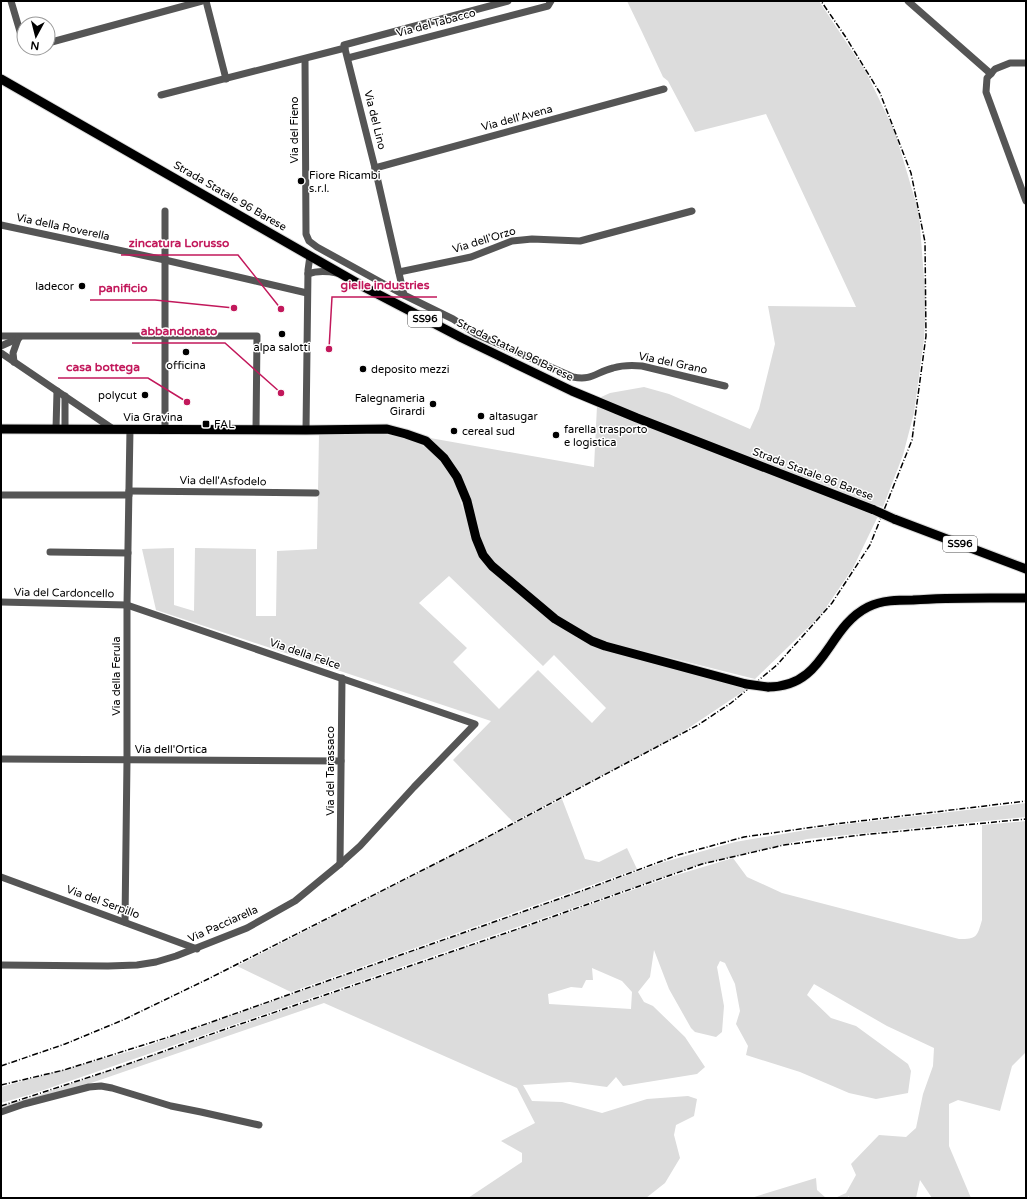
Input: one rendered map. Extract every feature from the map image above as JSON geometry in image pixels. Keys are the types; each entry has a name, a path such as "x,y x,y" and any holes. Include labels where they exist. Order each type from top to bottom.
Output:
{"main road":[{"name":"Strada Statale 96 Barese","path":"1,79 366,288 455,334 572,391 894,519 1026,569"},
{"name":"Via Gravina","path":"1,429 387,429 406,434 426,441 444,458 457,477 467,501 476,538 483,555 492,566 555,618 592,641 605,646 746,684 776,687 791,684 799,680 818,662 849,622 868,606 886,601 1026,598"}],"street":[{"path":"11,1 16,18"},
{"path":"56,41 202,1"},
{"path":"206,1 226,79"},
{"name":"Via del Tabacco","path":"161,96 304,59 508,1"},
{"name":"Via del Tabacco","path":"348,58 548,6 551,1"},
{"path":"908,1 991,74"},
{"name":"Via del Lino","path":"345,47 404,295"},
{"name":"Via del Fieno","path":"304,59 306,234 307,239 312,244 335,258"},
{"path":"1026,63 1010,63 995,70 987,78 986,92 1026,201"},
{"name":"Via dell'Avena","path":"375,168 664,89"},
{"path":"165,211 165,430"},
{"name":"Via dell'Orzo","path":"399,272 471,256 512,241 532,239 580,241 692,211"},
{"name":"Via della Roverella","path":"1,225 165,260 307,293"},
{"path":"306,430 307,293 311,272 308,263 314,258"},
{"path":"329,266 335,258"},
{"name":"Via del Grano","path":"335,258 453,319 476,334 573,377 593,377 612,368 629,365 642,366 725,386"},
{"path":"311,272 324,271 341,273"},
{"path":"1,336 21,338 257,336 256,429"},
{"path":"1,346 21,338"},
{"path":"14,362 13,353 21,338"},
{"path":"1,353 114,430"},
{"path":"57,391 61,429"},
{"path":"61,429 65,396"},
{"name":"Via della Ferula","path":"125,922 127,605 130,430"},
{"name":"Via dell'Asfodelo","path":"1,496 129,493 316,493"},
{"path":"50,552 128,553"},
{"name":"Via del Cardoncello","path":"1,602 127,605"},
{"name":"Via della Felce","path":"127,605 475,724"},
{"name":"Via del Tarassaco","path":"340,864 342,678"},
{"name":"Via Pacciarella","path":"1,965 137,965 156,962 197,949 247,928 295,902 340,864 360,846 475,724"},
{"name":"Via dell'Ortica","path":"1,759 341,761"},
{"name":"Via del Serpillo","path":"1,877 197,949"},
{"path":"1,1112 24,1104 90,1087 100,1086 112,1088 171,1106 259,1125"}],"shaded area":[{"path":"627,1 819,1 866,72 895,132 919,213 926,304 924,339 914,413 903,455 883,507 842,495 837,489 744,457 599,398 610,393 644,387 669,394 750,429 759,409 775,344 768,306 856,307 766,114 695,132 668,81 663,77"},
{"path":"597,406 741,464 879,514 853,568 821,615 755,679 599,640 552,612 493,562 484,549 460,474 430,438 594,467"},
{"path":"319,434 383,434 416,442 437,456 454,480 472,537 489,569 604,649 747,689 672,739 513,822 453,760 491,721 156,610 142,549 174,548 174,605 194,611 195,548 256,549 256,616 276,616 277,551 317,549","holes":["449,576 543,666 554,655 606,708 592,723 538,670 499,709 453,662 467,648 419,603"]},
{"path":"562,799 585,859 599,862 627,848 637,869 291,992 237,966"},
{"path":"1026,803 1026,817 807,839 695,866 32,1094 1,1103 1,1087 138,1049 664,862 735,842 830,826"},
{"path":"1026,821 1026,1052 1012,1066 1000,1111 958,1100 949,1104 949,1146 971,1198 932,1198 920,1180 916,1198 849,1198 849,1196 847,1198 835,1198 846,1193 856,1175 851,1164 879,1135 906,1137 916,1128 923,1094 933,1066 934,1048 887,1026 814,984 807,995 831,1018 856,1026 908,1064 911,1071 908,1093 876,1099 849,1093 800,1072 746,1055 748,1046 736,1024 740,1011 735,984 725,963 720,961 717,967 724,1006 722,1032 716,1037 695,1032 691,1028 669,989 654,950 650,977 638,992 644,1002 653,1006 685,1037 705,1067 697,1074 623,1086 616,1077 607,1087 570,1082 523,1085 532,1101 562,1102 602,1113 647,1099 688,1096 697,1099 694,1116 676,1125 674,1135 680,1158 665,1183 646,1198 468,1198 522,1162 522,1153 501,1141 535,1123 517,1088 324,1003 1,1114 1,1106 33,1097 673,876 733,858 747,877 782,893 959,939 973,937 979,930 982,920 982,825","holes":["592,968 622,981 632,992 631,1009 549,1004 548,994 571,987 582,988 586,980 593,980"]},
{"path":"816,1178 817,1190 826,1198 751,1198"}],"railway":[{"path":"1,1066 65,1044 123,1020 208,979 480,841 698,725 731,703 777,665 832,603 870,545 912,440 926,336 925,242 911,173 880,93 845,36 821,1"},
{"path":"1,1085 64,1070 172,1036 584,890 678,855 744,837 835,824 1026,801"},
{"path":"1,1106 114,1069 702,864 784,845 861,835 1026,819"}],"place":[{"name":"Fiore Ricambi s.r.l.","path":"301,181"},
{"name":"ladecor","path":"82,286"},
{"name":"panificio","path":"234,308"},
{"name":"zincatura Lorusso","path":"281,309"},
{"name":"alpa salotti","path":"282,334"},
{"name":"gielle industries","path":"329,349"},
{"name":"officina","path":"186,352"},
{"name":"deposito mezzi","path":"363,369"},
{"name":"abbandonato","path":"281,393"},
{"name":"polycut","path":"145,395"},
{"name":"casa bottega","path":"187,402"},
{"name":"Falegnameria Girardi","path":"433,404"},
{"name":"altasugar","path":"481,416"},
{"name":"FAL","path":"206,424"},
{"name":"cereal sud","path":"454,431"},
{"name":"farella trasporto e logistica","path":"556,435"}]}
